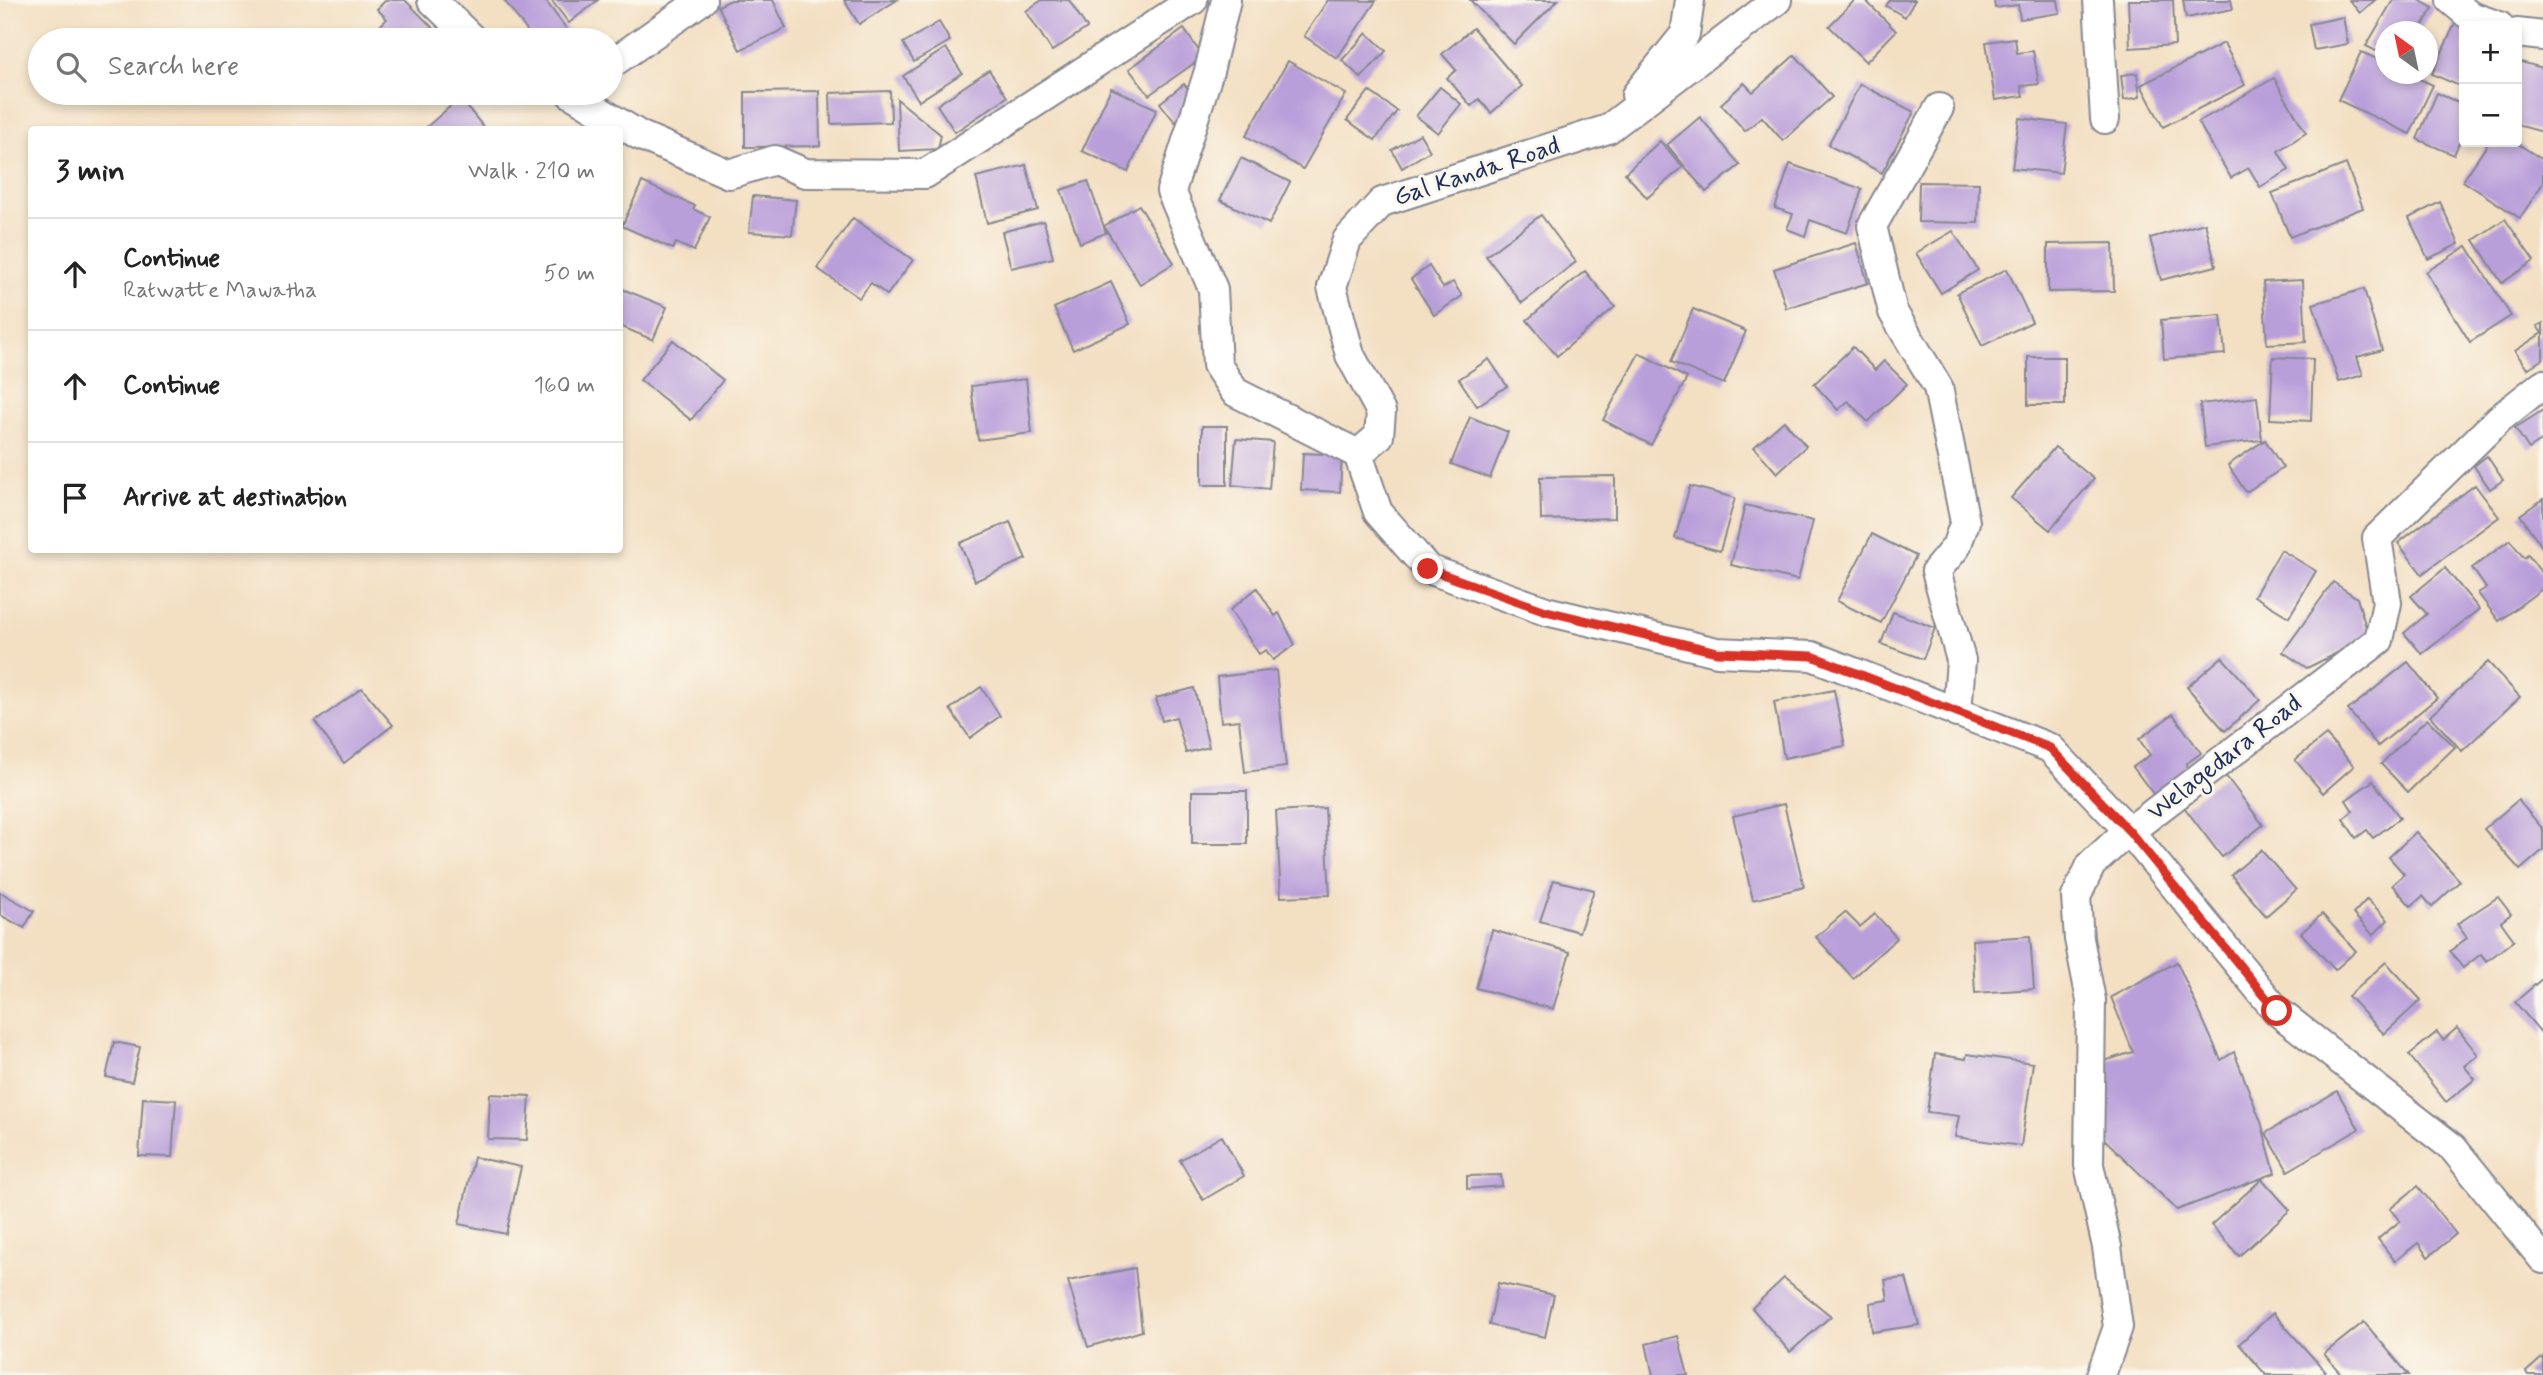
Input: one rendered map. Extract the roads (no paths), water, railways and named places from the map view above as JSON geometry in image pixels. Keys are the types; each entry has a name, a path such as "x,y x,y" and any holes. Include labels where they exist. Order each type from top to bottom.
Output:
{"street":[{"path":"432,0 461,28"},
{"path":"623,56 702,0"},
{"path":"590,105 639,135 729,174 775,160 805,173 925,174 1193,0"},
{"path":"1226,0 1209,71 1171,191 1213,289 1217,365 1235,392 1358,454 1378,512 1428,569 1546,611 1717,652 1812,656 2050,748 2130,832 2277,1011 2453,1147 2543,1259"},
{"path":"1608,129 1685,34 1690,0"},
{"name":"Gal Kanda Road","path":"1358,454 1379,436 1381,412 1350,355 1332,288 1347,240 1382,202 1608,129 1777,0"},
{"path":"2098,0 2105,119"},
{"path":"2451,0 2470,16 2484,21"},
{"path":"2522,34 2543,37"},
{"path":"1939,108 1872,226 1893,312 1938,387 1965,522 1956,547 1936,571 1961,660 1957,713"},
{"name":"Welagedara Road","path":"2101,1375 2118,1327 2107,1247 2089,1165 2091,1000 2079,939 2076,897 2091,865 2379,640 2387,603 2376,538 2499,419 2543,384"}]}
